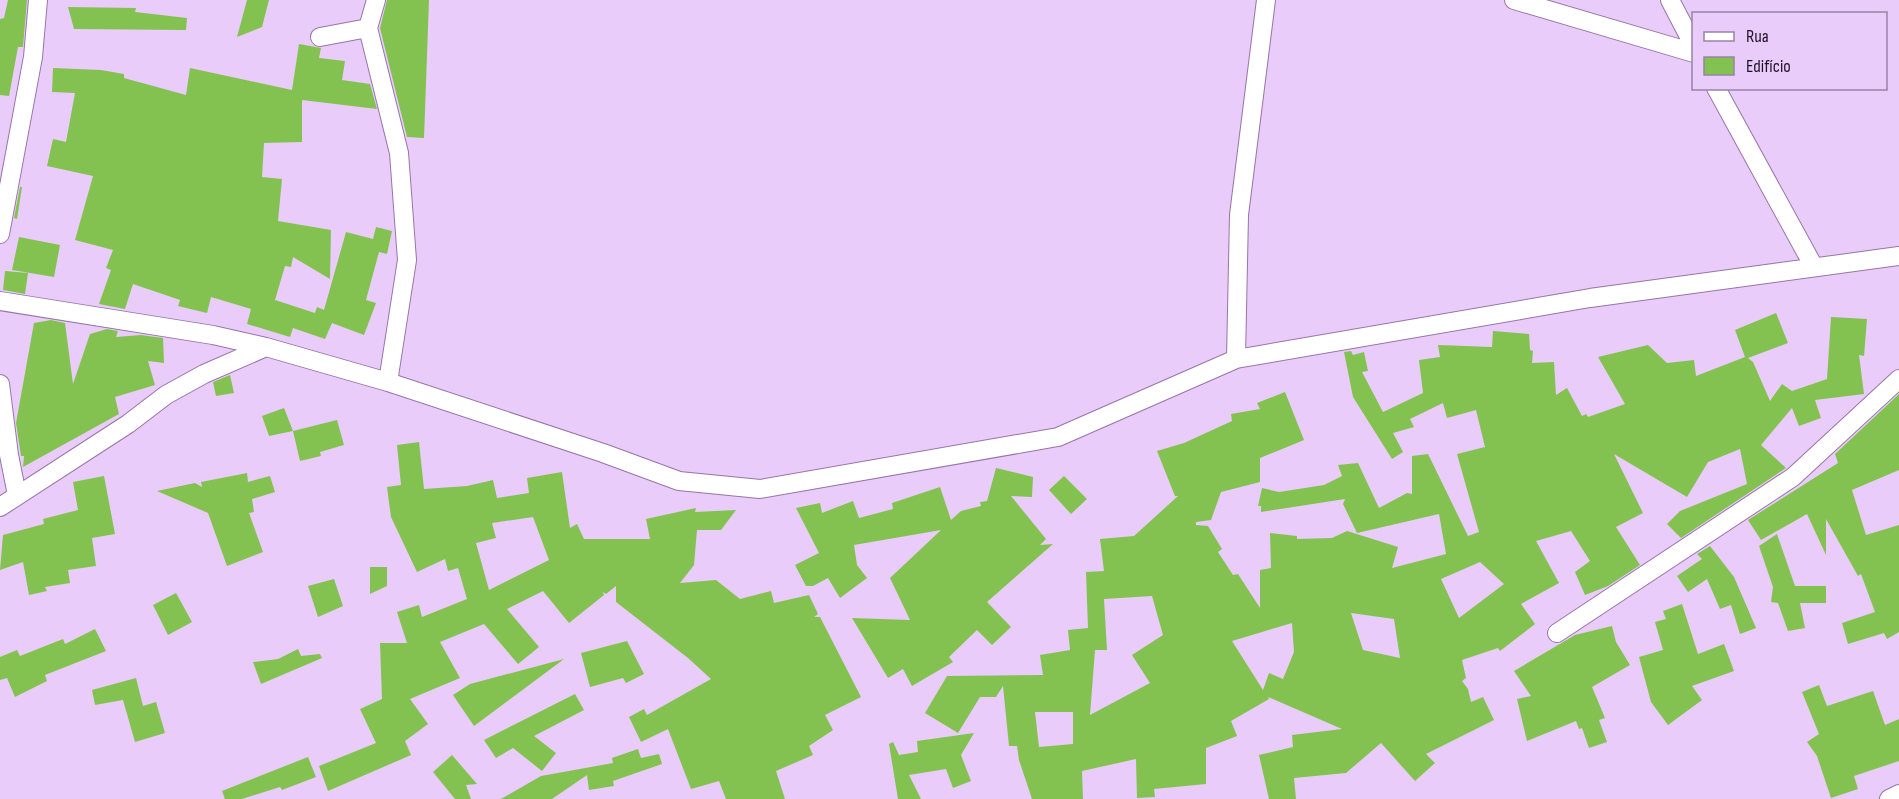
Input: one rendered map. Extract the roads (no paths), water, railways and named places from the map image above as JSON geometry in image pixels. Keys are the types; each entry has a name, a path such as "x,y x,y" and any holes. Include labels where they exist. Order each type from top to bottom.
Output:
{"street":[{"path":"0,234 33,57 38,0"},
{"path":"376,0 368,28 399,153 407,260 388,382"},
{"path":"1236,359 1239,215 1266,0"},
{"path":"1514,0 1692,52"},
{"path":"1670,0 1692,42"},
{"path":"320,37 368,28"},
{"path":"1717,90 1814,267"},
{"path":"0,301 213,335 266,347 388,382 603,453 679,481 760,489 1058,437 1236,359 1590,298 1899,256"},
{"path":"0,507 128,424 166,395 204,374 266,347"},
{"path":"1557,633 1793,477 1899,379"},
{"path":"0,384 9,455 17,495"},
{"path":"1889,799 1899,794"}]}
